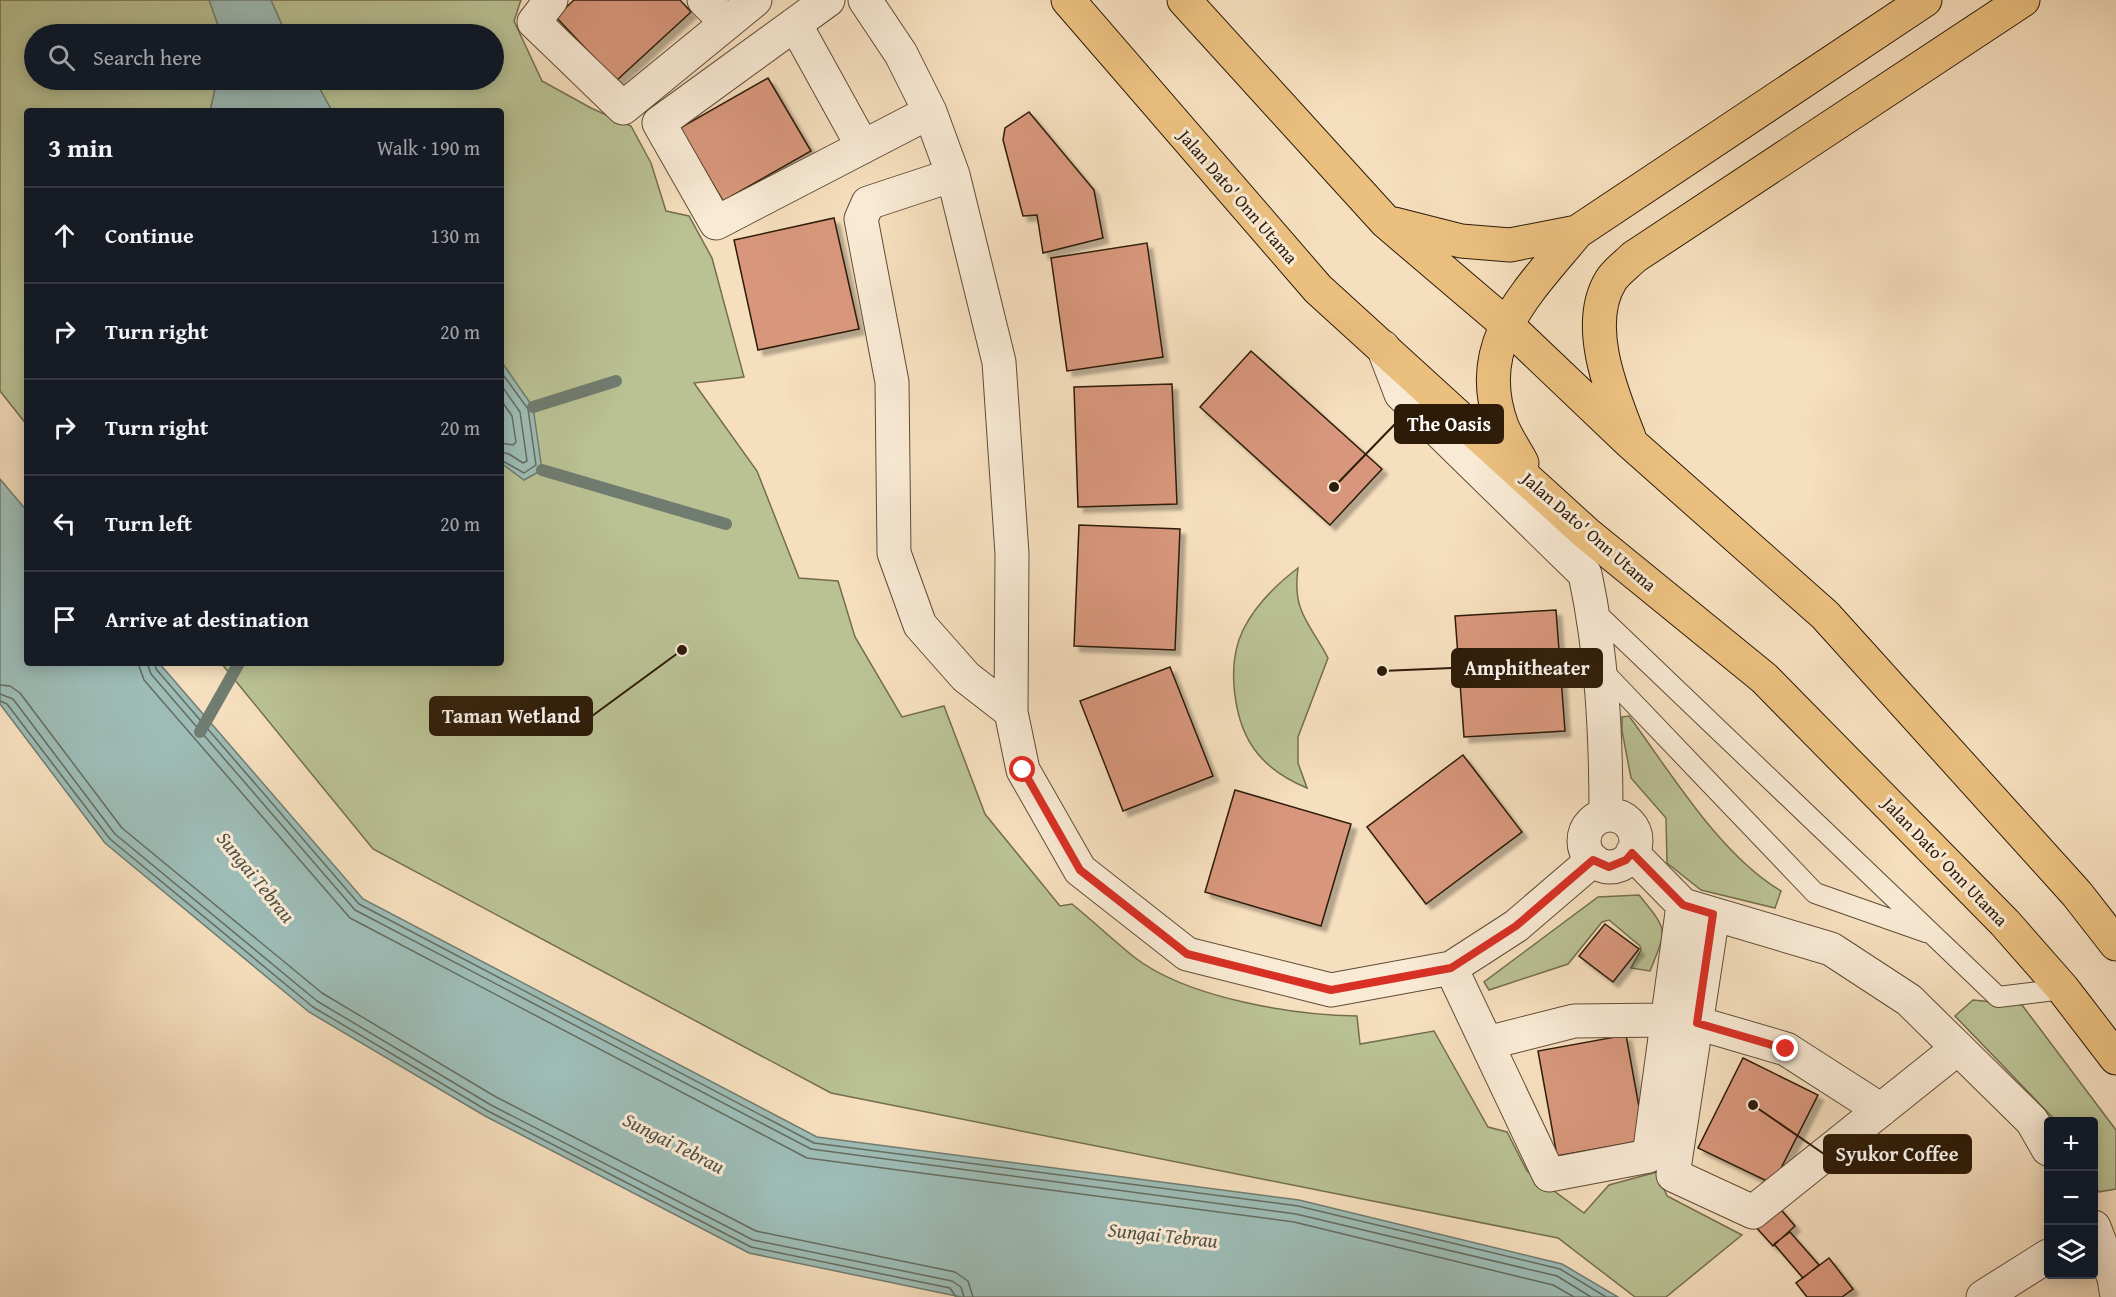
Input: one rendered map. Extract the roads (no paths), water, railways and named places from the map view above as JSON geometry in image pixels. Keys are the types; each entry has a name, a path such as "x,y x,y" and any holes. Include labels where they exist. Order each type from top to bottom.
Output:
{"main road":[{"name":"Jalan Dato' Onn Utama","path":"1068,0 1318,289 1586,533 1764,678 2005,923 2063,988 2116,1058"},
{"path":"1184,0 1386,222 1507,325 1632,444 1825,615 2077,894 2116,944"},
{"path":"1534,485 1503,427 1491,375 1496,347 1507,325 1536,282 1577,232 1925,0"},
{"path":"1632,444 1611,390 1600,350 1600,312 1611,280 1634,257 2023,0"},
{"path":"1386,222 1461,241 1510,245 1577,232"}],"street":[{"path":"552,0 534,22 623,108 755,0"},
{"path":"704,0 727,23"},
{"path":"828,0 659,123 716,223 930,112"},
{"path":"865,0 901,54 930,112 953,175 999,362 1012,554 1011,712 1023,770 1080,870 1187,954 1331,990 1451,968 1516,926 1593,860"},
{"path":"795,24 863,147"},
{"path":"953,175 868,203 861,219 892,382 894,554 920,625 966,677 1011,712"},
{"path":"1383,347 1401,394 1585,574 1592,609 1606,732 1606,815"},
{"path":"1606,815 1622,818 1633,830 1635,846 1626,860 1609,867 1593,860 1587,854 1584,838 1591,823 1606,815"},
{"path":"1632,853 1683,905 1831,949 1909,1000 2032,1121 2044,1141"},
{"path":"1683,905 1682,1022 1673,1176 1753,1212 1958,1048"},
{"path":"1451,968 1549,1174 1649,1156 1682,1022 1713,914"},
{"path":"1487,1043 1574,1021 1682,1022 1786,1049 1881,1110"},
{"path":"2099,1226 2116,1291"},
{"path":"1983,1297 2044,1259"}],"lane":[{"path":"1592,609 1998,997 2063,988"},
{"path":"1599,667 1815,893 1932,934"}],"water":[{"path":"209,0 271,0 282,24 217,24"},
{"path":"215,90 320,90 330,108 211,108"},
{"path":"504,365 533,407 542,470 524,480 504,465"},
{"name":"Sungai Tebrau","path":"0,479 24,507 24,666 162,666 363,899 817,1137 1299,1200 1562,1264 1618,1297 961,1297 749,1253 485,1116 309,1012 105,843 0,704"}],"waterway":[{"path":"533,407 616,381"},
{"path":"542,470 726,524"},
{"path":"200,732 237,666"}],"place":[{"name":"The Oasis","path":"1334,487"},
{"name":"Taman Wetland","path":"682,650"},
{"name":"Amphitheater","path":"1382,671"},
{"name":"Syukor Coffee","path":"1753,1105"}]}
